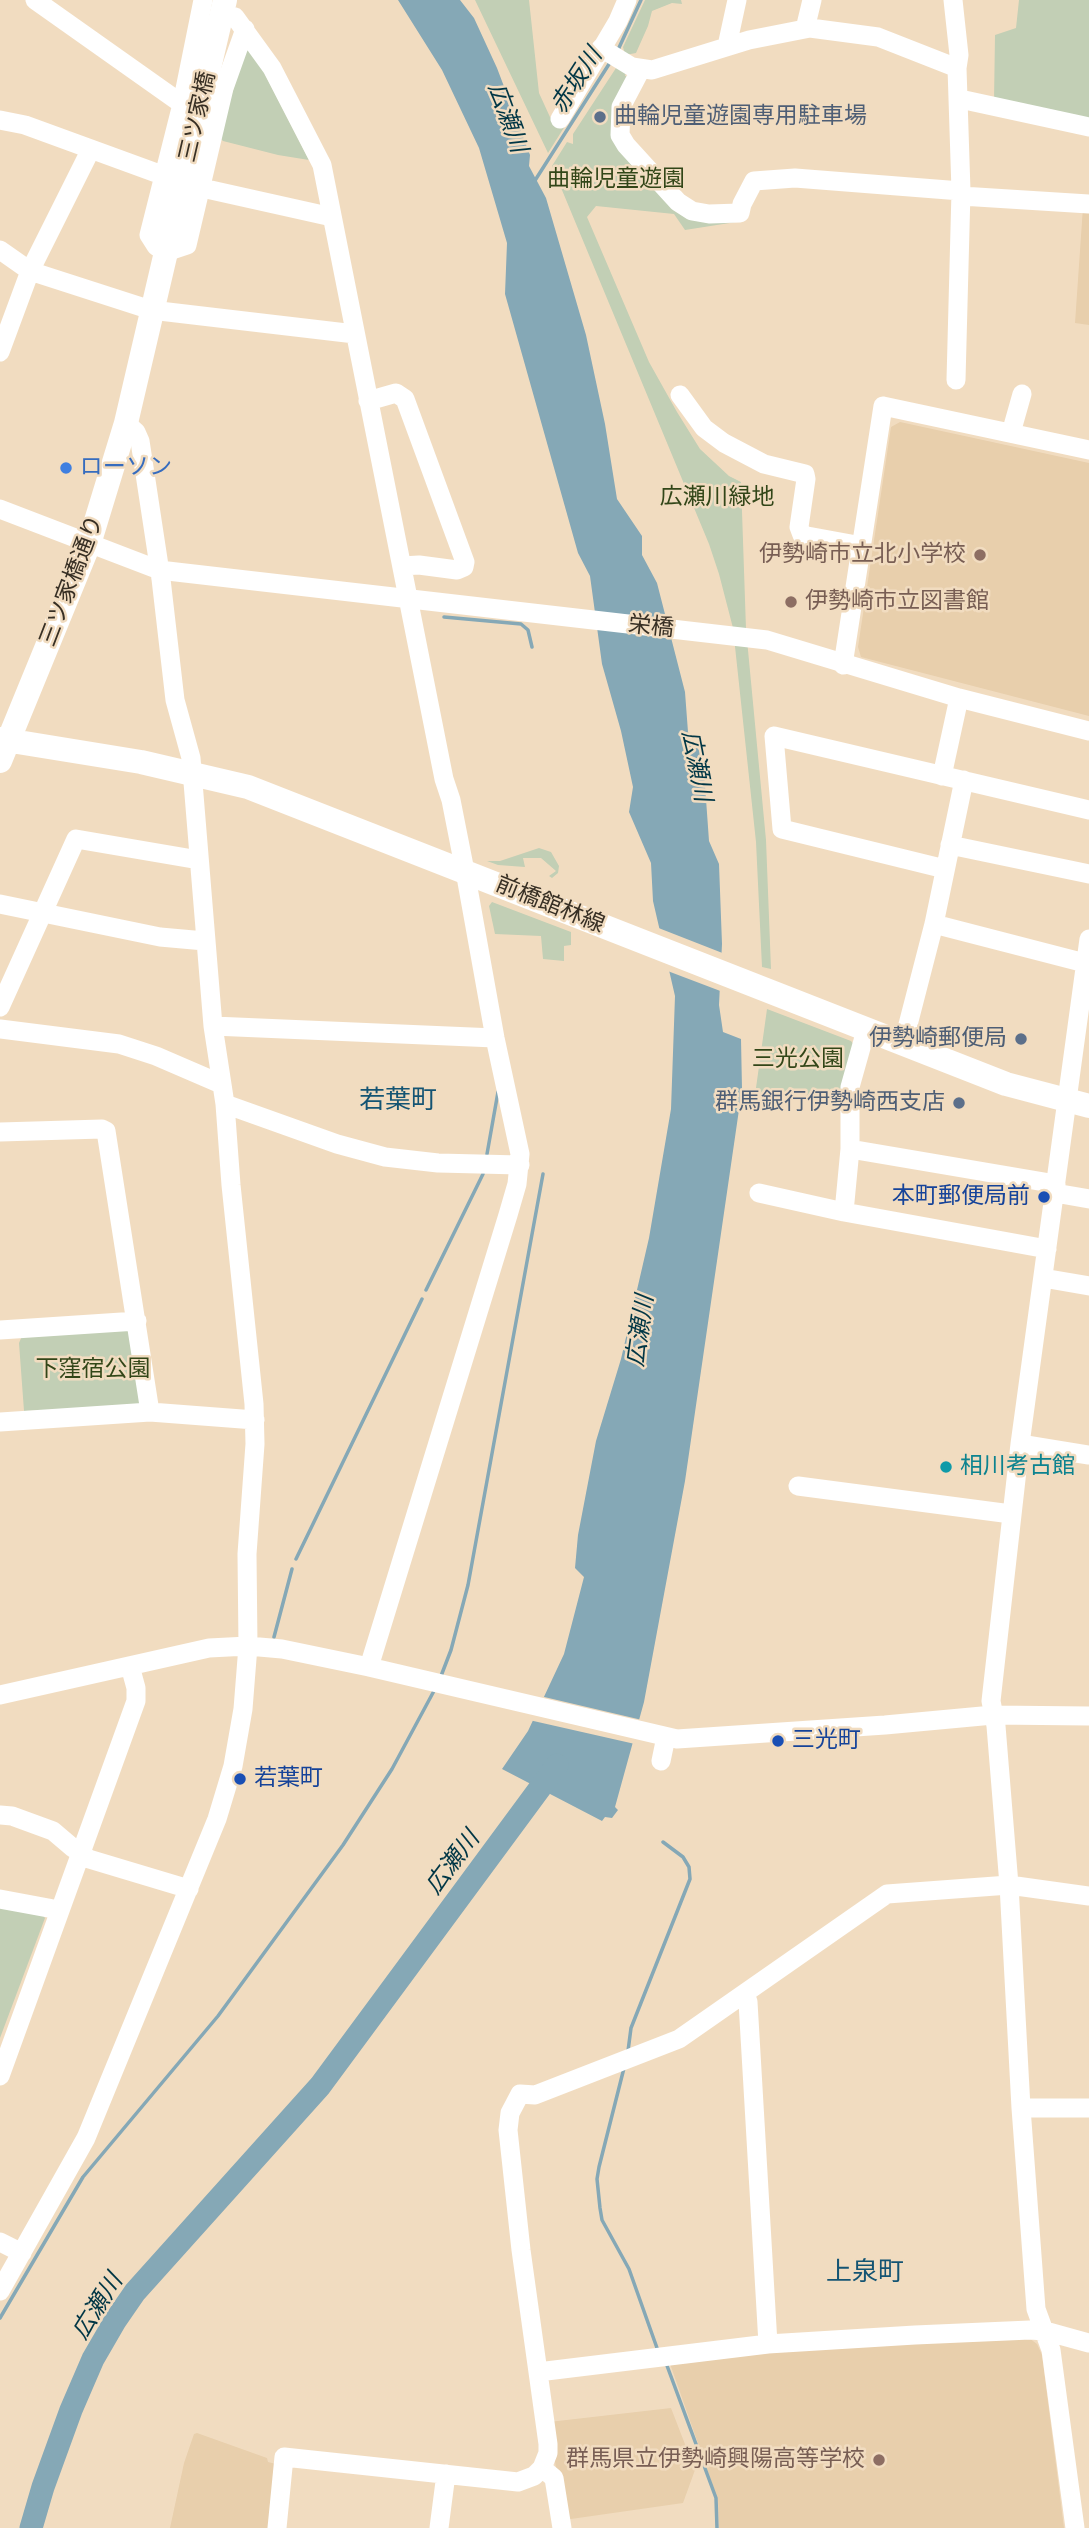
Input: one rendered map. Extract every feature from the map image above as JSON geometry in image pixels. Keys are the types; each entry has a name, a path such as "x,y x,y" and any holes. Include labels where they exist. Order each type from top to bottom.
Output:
{"main road":[{"name":"三ツ家橋","path":"168,243 235,15"},
{"name":"三ツ家橋通り","path":"3,747 89,544 126,423 168,243"},
{"name":"前橋館林線","path":"3,747 192,773 259,791 1006,1084 1078,1104"}],"street":[{"path":"35,0 181,104"},
{"path":"203,0 149,234 156,246 168,243 187,246 224,88 235,15"},
{"path":"559,119 627,0"},
{"path":"727,46 737,0"},
{"path":"805,29 812,0"},
{"path":"953,0 959,55 957,68 961,193 956,380"},
{"path":"235,15 272,68 318,157 444,779 451,800 520,1165 508,1215 369,1667"},
{"path":"601,48 620,61 641,69 661,68 727,46 805,29 824,29 877,37 957,68"},
{"path":"641,69 621,107 620,135 678,201 692,211 709,214 740,213 741,204 754,181 794,178 1089,204"},
{"path":"960,99 1089,127"},
{"path":"0,120 25,125 162,175"},
{"path":"0,352 30,271 92,149"},
{"path":"202,188 332,217"},
{"path":"0,250 30,271 151,310 355,334"},
{"path":"368,401 396,394 405,399 465,562 464,567 457,570 419,565 402,566"},
{"path":"1011,433 1022,394"},
{"path":"680,395 704,428 724,443 764,464 805,474 799,527 802,535 862,546"},
{"path":"843,665 883,407 1089,450"},
{"path":"0,2291 86,2138 228,1788 243,1709 248,1646 247,1600 255,1420 223,1094 213,1026 190,751 175,700 140,441 136,432 126,423"},
{"name":"栄橋","path":"0,509 159,569 767,640 959,698 1089,731"},
{"path":"942,776 959,698"},
{"path":"945,869 782,829 774,736 1089,810"},
{"path":"903,1044 934,924 964,780"},
{"path":"0,1007 76,839 199,860"},
{"path":"950,845 1089,874"},
{"path":"0,904 160,937 205,941"},
{"path":"934,924 1087,964"},
{"path":"1075,2528 1051,2350 1036,2309 1021,2108 1009,1885 996,1726 991,1701 1011,1514 1055,1189 1078,1104 1089,939"},
{"path":"213,1026 495,1038"},
{"path":"0,1030 119,1044 156,1056 223,1094 337,1144 385,1157 438,1163 520,1165"},
{"path":"844,1212 850,1149 850,1087 866,1030"},
{"path":"0,1132 106,1131 150,1412"},
{"path":"850,1149 1055,1189 1089,1199"},
{"path":"759,1192 844,1212 1047,1248"},
{"path":"1043,1278 1089,1286"},
{"path":"0,1330 137,1321"},
{"path":"0,1422 150,1412 255,1420"},
{"path":"1020,1444 1089,1455"},
{"path":"798,1486 1011,1514"},
{"path":"0,1695 209,1648 248,1646 282,1649 369,1667 473,1693 688,1740 993,1715 1089,1716"},
{"path":"0,2076 136,1702 136,1688 130,1666"},
{"path":"661,1736 661,1760"},
{"path":"0,1815 12,1816 53,1831 89,1859 189,1889"},
{"path":"277,2528 284,2457 518,2482 534,2476 542,2468 548,2453 509,2139 512,2106 520,2094 535,2095 679,2039 887,1894 1009,1885 1089,1896"},
{"path":"0,1899 59,1910"},
{"path":"745,1993 748,2002 768,2344"},
{"path":"1021,2108 1089,2108"},
{"path":"0,2242 22,2253"},
{"path":"538,2372 768,2344 915,2335 1045,2331 1089,2343"},
{"path":"542,2468 554,2477 562,2528"},
{"path":"439,2528 446,2474"}],"shaded area":[{"path":"1083,207 1089,208 1089,325 1075,323"},
{"name":"伊勢崎市立北小学校","path":"900,422 1089,463 1089,716 861,657 858,647 891,427"},
{"name":"群馬県立伊勢崎興陽高等学校","path":"1029,2338 1037,2344 1042,2355 1064,2528 719,2528 718,2500 669,2361 767,2349"},
{"path":"671,2408 695,2470 683,2503 564,2520 549,2422"},
{"path":"194,2434 280,2465 273,2528 170,2528 184,2463"}],"green space":[{"path":"475,0 529,0 539,93 550,117 565,126 548,153"},
{"path":"645,0 681,0 682,4 672,3 652,11 636,53 625,55 623,47"},
{"path":"1019,0 1089,0 1089,122 994,101 995,35 1016,28"},
{"path":"246,47 251,47 309,160 223,141 219,137"},
{"name":"広瀬川緑地","path":"616,68 626,72 625,76 633,77 614,136 679,211 736,222 685,230 674,214 596,206 587,217 649,362 677,412 700,449 729,476 741,482 746,629 766,840 771,969 762,967 756,842 733,628 719,574 709,544 552,166 567,142 573,144 573,134"},
{"path":"539,848 551,852 559,866 558,873 552,878 549,876 556,871 541,858 523,858 525,867 498,865 487,861 500,861"},
{"path":"492,902 571,932 571,945 564,946 564,961 543,959 541,936 495,934 489,906"},
{"name":"三光公園","path":"767,1009 851,1041 855,1046 844,1100 755,1095"},
{"name":"下窪宿公園","path":"127,1327 134,1332 140,1406 24,1411 19,1343 22,1336"},
{"path":"0,1907 42,1914 45,1918 0,2038"}],"water":[{"path":"398,0 460,0 474,18 497,68 530,155 529,166 546,198 586,335 605,424 617,499 642,536 642,555 657,583 685,692 688,732 703,757 709,841 719,864 722,944 719,1005 723,1032 741,1039 742,1089 685,1481 644,1702 615,1807 618,1810 612,1818 605,1817 602,1821 502,1769 528,1731 564,1654 584,1577 575,1568 578,1535 596,1441 621,1359 649,1238 671,1109 675,996 653,901 651,863 629,812 633,787 602,664 590,576 578,553 505,294 507,243 479,148 442,70"}],"pier":[{"path":"656,927 725,954 723,992 665,970"},
{"path":"540,1696 642,1720 635,1744 529,1720"}],"waterway":[{"name":"赤坂川","path":"617,52 641,0"},
{"name":"赤坂川","path":"534,182 611,61"},
{"path":"444,617 521,624 528,630 532,647"},
{"path":"487,1154 498,1092"},
{"path":"426,1290 483,1174"},
{"path":"441,1676 451,1650 468,1585 543,1174"},
{"path":"296,1559 422,1299"},
{"path":"274,1637 292,1569"},
{"path":"0,2318 83,2177 218,2016 343,1845 392,1769 435,1689"},
{"name":"広瀬川","path":"31,2528 71,2410 93,2359 115,2321 135,2292 320,2086 557,1765"},
{"path":"628,2051 631,2028 690,1879 689,1867 683,1857 663,1842"},
{"path":"624,2068 599,2167 597,2179 600,2208 602,2220 629,2269 657,2348"},
{"path":"666,2363 716,2498 717,2528"}],"place":[{"name":"曲輪児童遊園専用駐車場","path":"600,117"},
{"name":"ローソン","path":"66,468"},
{"name":"伊勢崎市立北小学校","path":"980,555"},
{"name":"伊勢崎市立図書館","path":"791,602"},
{"name":"伊勢崎郵便局","path":"1021,1039"},
{"name":"群馬銀行伊勢崎西支店","path":"959,1103"},
{"name":"本町郵便局前","path":"1044,1197"},
{"name":"相川考古館","path":"946,1467"},
{"name":"三光町","path":"778,1741"},
{"name":"若葉町","path":"240,1779"},
{"name":"群馬県立伊勢崎興陽高等学校","path":"879,2460"}],"district":[{"name":"若葉町","path":"398,1101"},
{"name":"上泉町","path":"865,2273"}],"park label":[{"name":"曲輪児童遊園","path":"616,180"}]}
